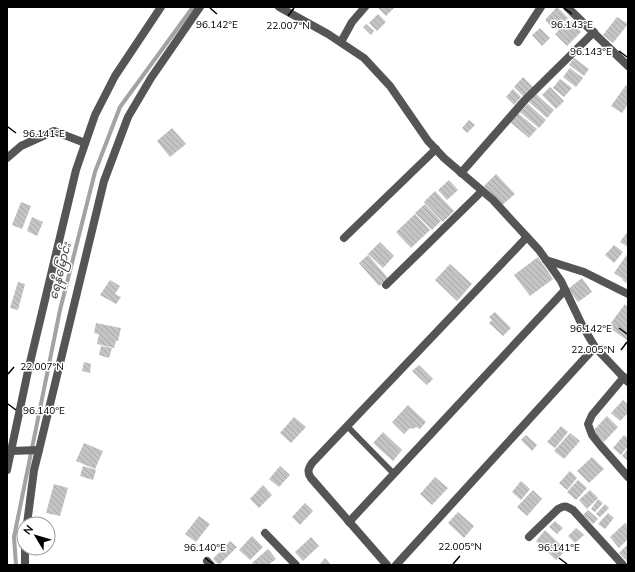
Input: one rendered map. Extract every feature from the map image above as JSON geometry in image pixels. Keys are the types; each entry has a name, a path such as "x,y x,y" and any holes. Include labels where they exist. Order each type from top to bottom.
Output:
{"street":[{"path":"7,470 76,170 95,115 115,76 161,7"},
{"path":"28,516 37,450 104,181 128,117 151,78 200,7"},
{"path":"279,7 328,34 364,58 390,86 424,135 436,149 461,173 493,200 539,250 561,281 582,325 595,347 626,380 592,415 588,424 592,435 600,446 628,477"},
{"path":"341,42 352,22 365,7"},
{"path":"518,42 541,7"},
{"path":"567,7 628,66"},
{"path":"461,173 525,100 594,32"},
{"path":"7,158 21,146 54,131 85,143"},
{"path":"344,238 436,149"},
{"path":"386,285 482,191"},
{"path":"387,565 311,478 308,473 309,468 312,463 526,237"},
{"path":"546,260 584,272 628,294"},
{"path":"350,522 566,290"},
{"path":"396,565 595,347"},
{"path":"12,451 37,450"},
{"path":"529,536 558,509 563,506 567,506 573,510 623,565"},
{"path":"265,533 296,565"}],"lane":[{"path":"347,426 394,474"}],"building":[{"path":"377,7 395,7 386,16"},
{"path":"557,7 568,18 555,30 545,20"},
{"path":"378,14 386,22 377,31 369,23"},
{"path":"617,17 628,24 613,43 603,35"},
{"path":"569,20 581,32 567,46 555,34"},
{"path":"366,24 374,31 371,35 363,27"},
{"path":"540,28 550,38 542,46 532,35"},
{"path":"574,58 589,69 584,76 569,65"},
{"path":"570,68 583,78 576,87 563,77"},
{"path":"523,77 533,87 524,97 514,87"},
{"path":"560,79 572,88 564,97 553,88"},
{"path":"626,85 628,87 628,104 622,113 611,106"},
{"path":"550,87 564,101 556,109 542,95"},
{"path":"513,89 521,97 514,105 506,97"},
{"path":"536,94 554,110 547,118 529,102"},
{"path":"528,104 546,120 539,128 520,112"},
{"path":"518,113 537,129 529,138 510,122"},
{"path":"469,120 475,125 467,133 462,128"},
{"path":"172,128 186,144 170,157 157,141"},
{"path":"496,174 515,194 502,205 484,186"},
{"path":"449,180 458,190 447,200 438,190"},
{"path":"435,191 454,211 443,222 424,202"},
{"path":"21,202 31,206 22,229 12,225"},
{"path":"425,204 441,221 432,230 415,213"},
{"path":"415,214 430,230 411,248 396,232"},
{"path":"32,217 43,222 37,236 27,231"},
{"path":"628,231 628,247 620,242"},
{"path":"380,242 394,256 383,268 368,254"},
{"path":"614,245 623,252 614,263 605,255"},
{"path":"628,253 628,284 614,273"},
{"path":"368,255 388,278 379,286 359,263"},
{"path":"538,257 553,279 530,296 514,275"},
{"path":"450,264 472,284 457,301 435,280"},
{"path":"582,278 592,292 578,302 568,289"},
{"path":"110,280 120,286 115,294 121,297 116,304 100,295"},
{"path":"18,282 25,284 18,310 10,308"},
{"path":"625,304 628,307 627,340 608,327"},
{"path":"495,312 511,328 503,336 489,323 492,320 489,317"},
{"path":"96,323 121,328 118,341 116,341 114,348 97,344 99,334 94,333"},
{"path":"101,346 112,348 109,358 99,355"},
{"path":"84,362 91,364 90,373 82,371"},
{"path":"419,365 433,379 427,385 412,371"},
{"path":"623,400 628,405 628,413 620,421 611,413"},
{"path":"408,405 426,422 420,429 416,427 413,429 410,428 404,434 392,422"},
{"path":"607,416 618,427 604,442 593,431"},
{"path":"294,417 306,427 291,443 280,433"},
{"path":"561,426 568,432 555,448 547,442"},
{"path":"383,432 402,450 393,461 373,443"},
{"path":"570,433 580,441 564,459 554,451"},
{"path":"526,435 537,445 532,451 521,440"},
{"path":"624,435 628,438 628,446 621,455 613,448"},
{"path":"84,443 103,451 95,469 76,461"},
{"path":"628,449 628,461 622,456"},
{"path":"592,457 604,469 589,483 577,471"},
{"path":"83,466 96,470 93,480 80,476"},
{"path":"280,466 290,475 279,487 269,479"},
{"path":"570,471 577,478 567,490 559,483"},
{"path":"435,477 448,488 432,505 420,494"},
{"path":"578,480 587,488 576,500 567,492"},
{"path":"521,481 530,489 521,500 512,492"},
{"path":"54,484 68,488 60,516 46,513"},
{"path":"263,485 272,495 259,508 250,499"},
{"path":"533,490 542,499 527,516 517,507"},
{"path":"590,490 598,498 587,509 579,500"},
{"path":"598,499 603,503 595,512 591,509"},
{"path":"305,503 313,511 300,525 292,517"},
{"path":"605,504 609,508 600,517 596,514"},
{"path":"588,510 598,519 593,524 583,515"},
{"path":"458,512 474,526 464,538 448,523"},
{"path":"608,513 614,518 605,529 598,524"},
{"path":"199,516 210,524 196,542 185,534"},
{"path":"555,521 563,528 557,534 549,527"},
{"path":"625,523 628,526 628,539 619,548 610,537"},
{"path":"576,528 584,535 575,543 568,536"},
{"path":"545,530 566,550 556,560 536,541"},
{"path":"252,536 263,547 250,560 239,550"},
{"path":"311,537 319,546 303,561 295,552"},
{"path":"230,541 237,547 219,565 213,559"},
{"path":"627,545 628,546 628,562 619,553"},
{"path":"268,549 276,559 268,565 254,565 252,563"},
{"path":"325,558 331,565 319,565"}],"waterway":[{"name":"ရေနီမြောင်း","path":"16,565 14,537 60,310 95,172 120,107 193,7"}]}
